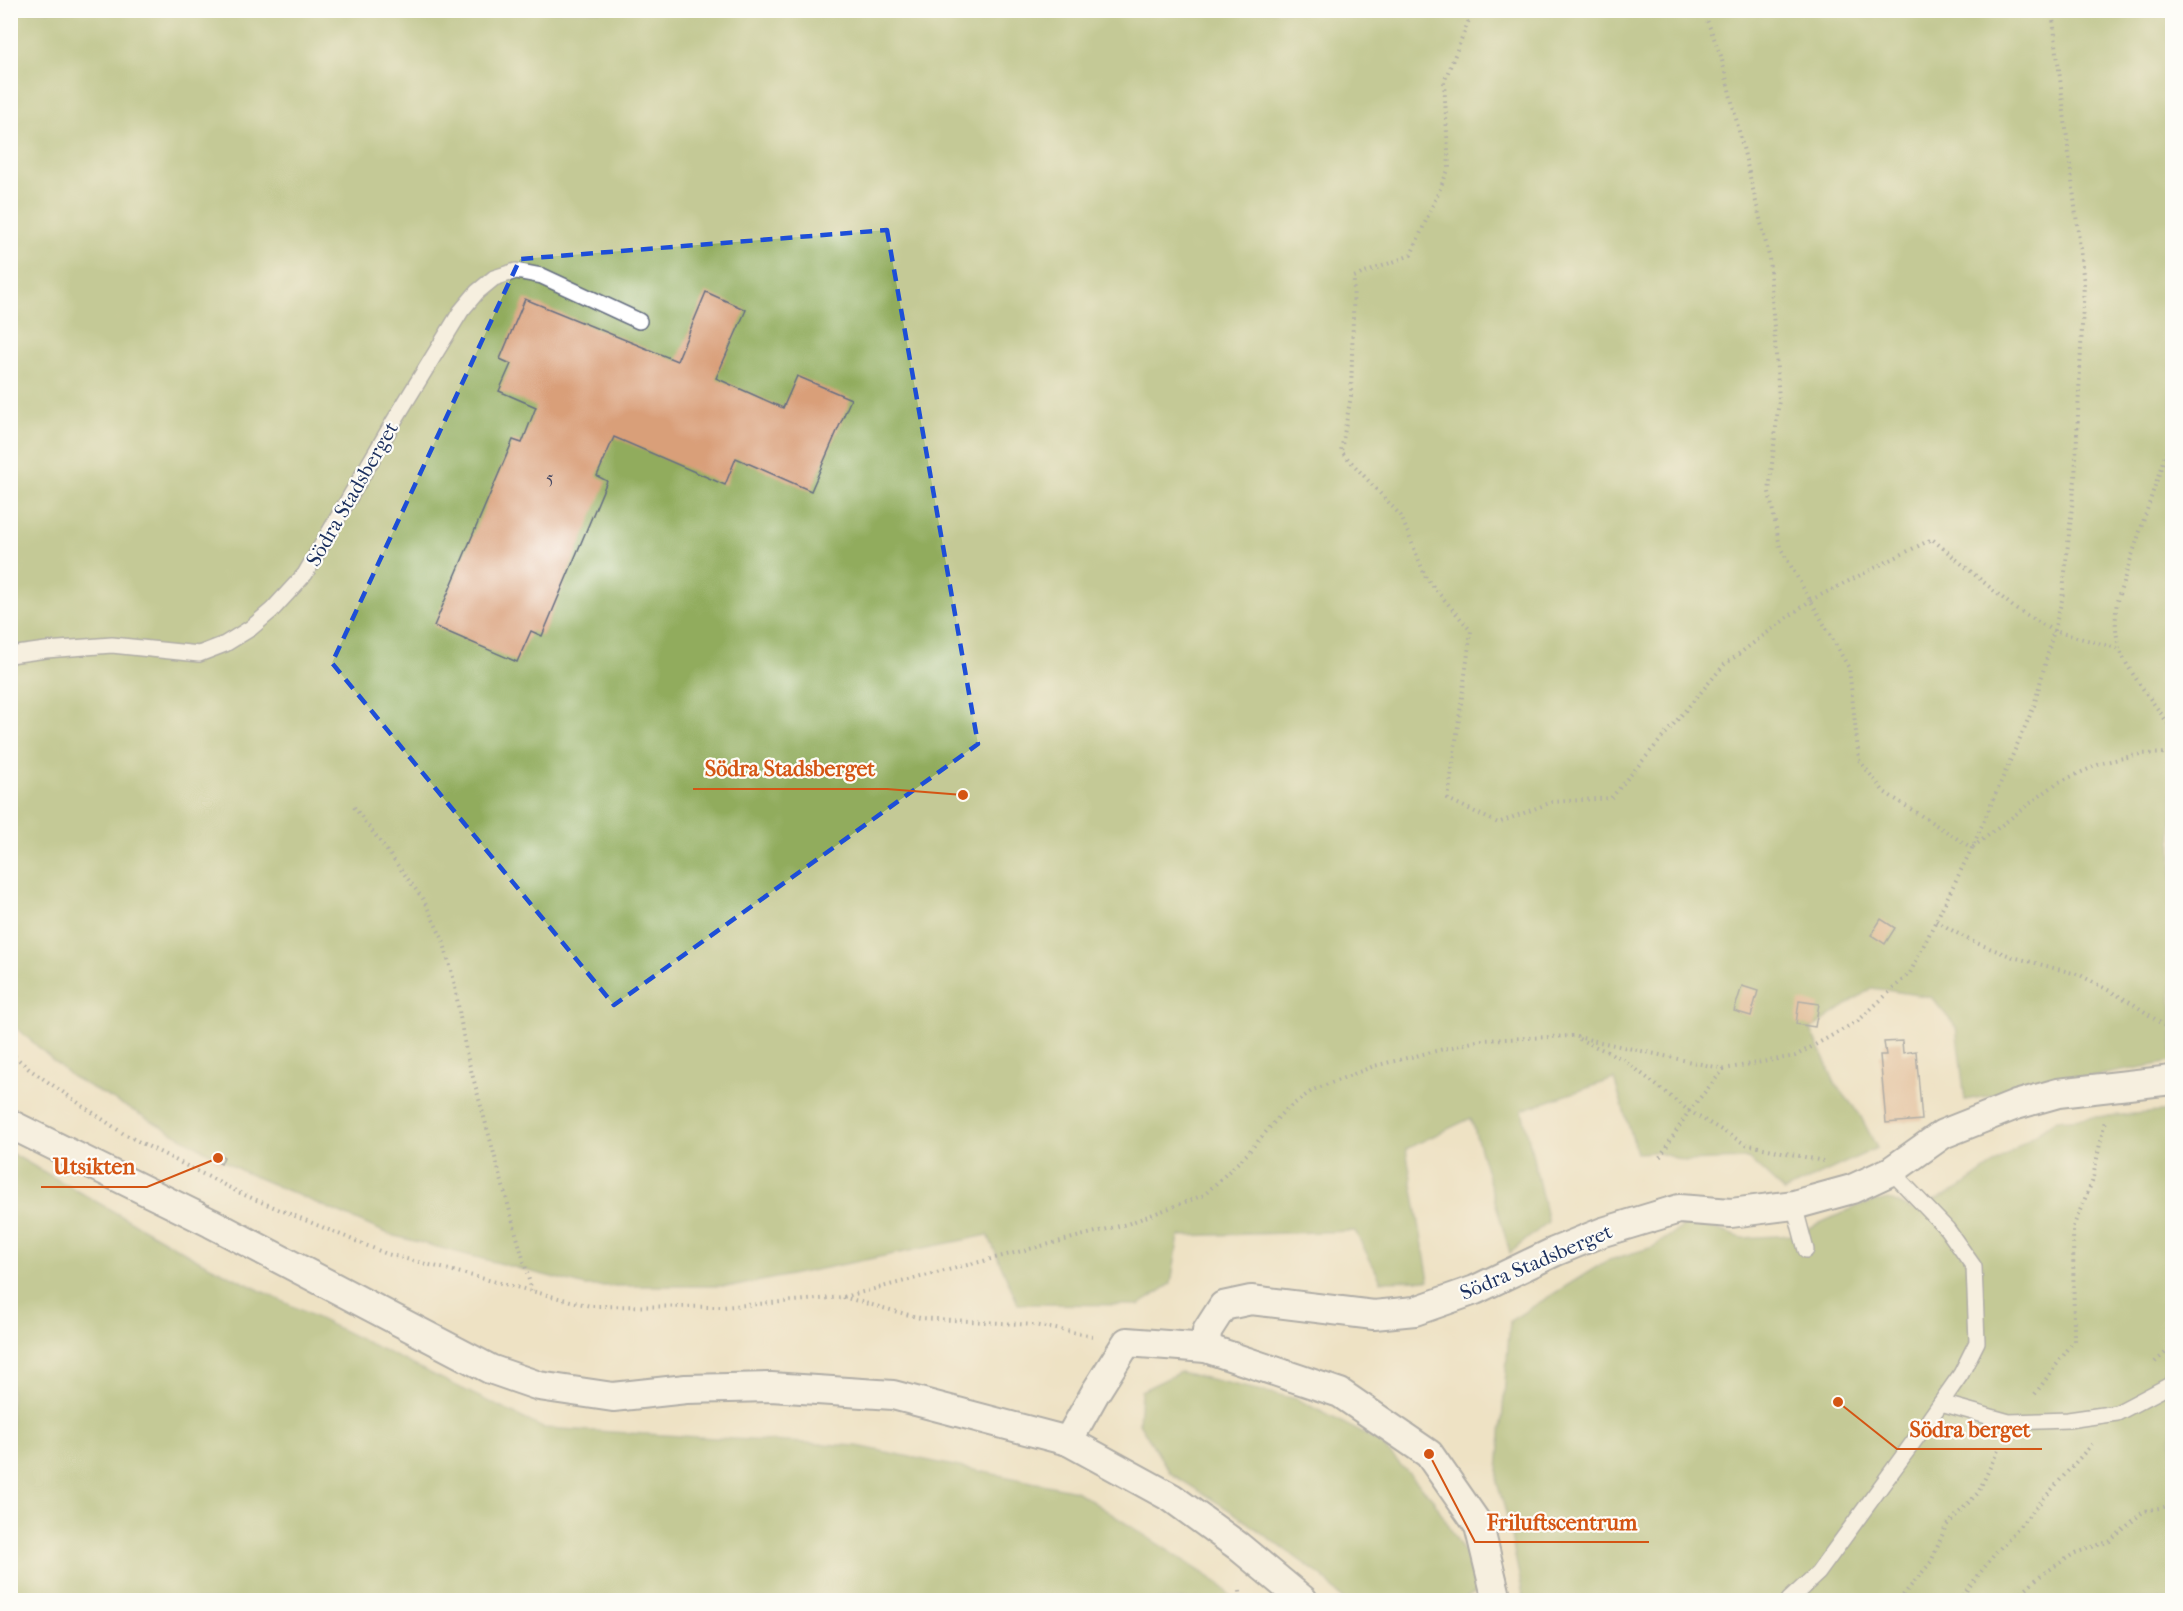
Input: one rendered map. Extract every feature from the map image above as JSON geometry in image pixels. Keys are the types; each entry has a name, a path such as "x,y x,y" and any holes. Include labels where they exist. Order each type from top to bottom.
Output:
{"street":[{"name":"Södra Stadsberget","path":"1206,1348 1207,1331 1223,1306 1251,1300 1374,1315 1415,1311 1475,1290 1602,1232 1679,1209 1731,1213 1794,1205 1852,1189 1891,1171 1942,1134 2016,1104 2058,1093 2172,1080"},
{"path":"10,1124 211,1223 490,1369 539,1386 613,1397 686,1389 771,1387 893,1395 1068,1441 1172,1498 1238,1546 1303,1600"},
{"path":"1068,1441 1095,1392 1127,1342 1206,1348 1340,1393 1429,1454 1479,1526 1497,1600"}],"lane":[{"name":"Södra Stadsberget","path":"10,655 112,645 199,654 225,644 251,628 272,610 305,574 393,421 461,311 477,292 494,278 516,271 542,276 639,321"},
{"path":"1789,1600 1818,1573 1961,1374 1977,1342 1974,1268 1947,1229 1891,1171"},
{"path":"1794,1205 1806,1250"},
{"path":"1941,1403 2015,1422 2068,1420 2117,1413 2172,1384"}],"path":[{"path":"1473,10 1444,82 1449,168 1411,255 1354,277 1351,396 1341,451 1401,516 1426,578 1471,631 1448,799 1498,823 1552,802 1611,798 1724,666 1811,600 1932,539 2017,610 2054,631 2120,649"},
{"path":"1703,10 1721,56 1769,256 1779,399 1769,492 1780,547 1849,668 1859,760 1884,792 1972,848"},
{"path":"10,1053 29,1069 124,1134 242,1194 387,1254 590,1306 722,1307 843,1297 1127,1224 1204,1195 1247,1154 1283,1112 1313,1090 1374,1066 1481,1040 1573,1036 1724,1069 1794,1056 1858,1021 1910,973 1972,848 2034,706 2062,600 2075,479 2084,283 2052,10"},
{"path":"2172,434 2117,601 2115,621 2120,649 2136,678 2172,729"},
{"path":"1972,848 2057,783 2102,763 2140,754 2172,753"},
{"path":"354,807 423,899 443,940 454,981 466,1052 533,1292"},
{"path":"1935,921 1971,941 2013,957 2080,975 2133,1003 2172,1031"},
{"path":"1573,1036 1623,1059 1689,1111 1745,1144 1826,1162"},
{"path":"1660,1157 1689,1111 1724,1069"},
{"path":"1899,1600 1931,1562 1946,1526 1978,1492 2004,1437 2074,1341 2073,1227 2092,1182 2111,1087"},
{"path":"843,1297 920,1318 1034,1325 1127,1342"},
{"path":"2150,1368 2172,1347"},
{"path":"1959,1600 1994,1555 2117,1413"},
{"path":"2013,1600 2040,1576 2074,1553 2110,1541 2144,1511 2172,1503"}],"highlighted area":[{"path":"887,230 978,744 614,1005 332,663 520,259"}],"green space":[{"path":"10,11 2172,11 2172,1062 1965,1100 1956,1027 1931,997 1872,988 1811,1029 1835,1083 1860,1115 1877,1148 1784,1191 1749,1159 1685,1161 1656,1152 1637,1153 1614,1079 1522,1110 1548,1222 1510,1253 1471,1118 1406,1149 1429,1280 1381,1281 1355,1231 1179,1236 1171,1284 1139,1305 1018,1304 988,1235 736,1286 586,1286 391,1235 244,1172 72,1077 11,1023"},
{"path":"2172,1111 2172,1600 1524,1600 1507,1516 1497,1483 1510,1321 1606,1261 1653,1247 1691,1221 1742,1238 1793,1235 1858,1206 1888,1199 1913,1210 1957,1190 2056,1120"},
{"path":"11,1153 202,1262 543,1428 857,1446 1076,1491 1220,1584 1234,1600 11,1600"},
{"path":"1180,1372 1297,1399 1378,1441 1433,1499 1467,1557 1477,1592 1462,1600 1343,1600 1323,1577 1234,1513 1170,1473 1139,1423 1141,1391"}],"building":[{"path":"706,292 746,310 716,378 783,408 797,376 851,399 811,491 736,458 725,485 614,437 597,476 607,481 542,636 531,631 517,662 434,626 513,440 522,443 536,407 499,391 511,364 500,359 525,299 677,361"},
{"path":"1881,919 1895,928 1885,944 1871,935"},
{"path":"1742,986 1758,991 1751,1016 1734,1011"},
{"path":"1799,1001 1819,1004 1815,1027 1796,1024"},
{"path":"1902,1041 1903,1053 1916,1051 1922,1120 1886,1123 1880,1055 1886,1055 1884,1042"},
{"path":"215,1152 224,1157 221,1164 212,1159"}],"place":[{"name":"Södra Stadsberget","path":"963,795"},
{"name":"Utsikten","path":"218,1158"},
{"name":"Södra berget","path":"1838,1402"},
{"name":"Friluftscentrum","path":"1429,1454"}]}
